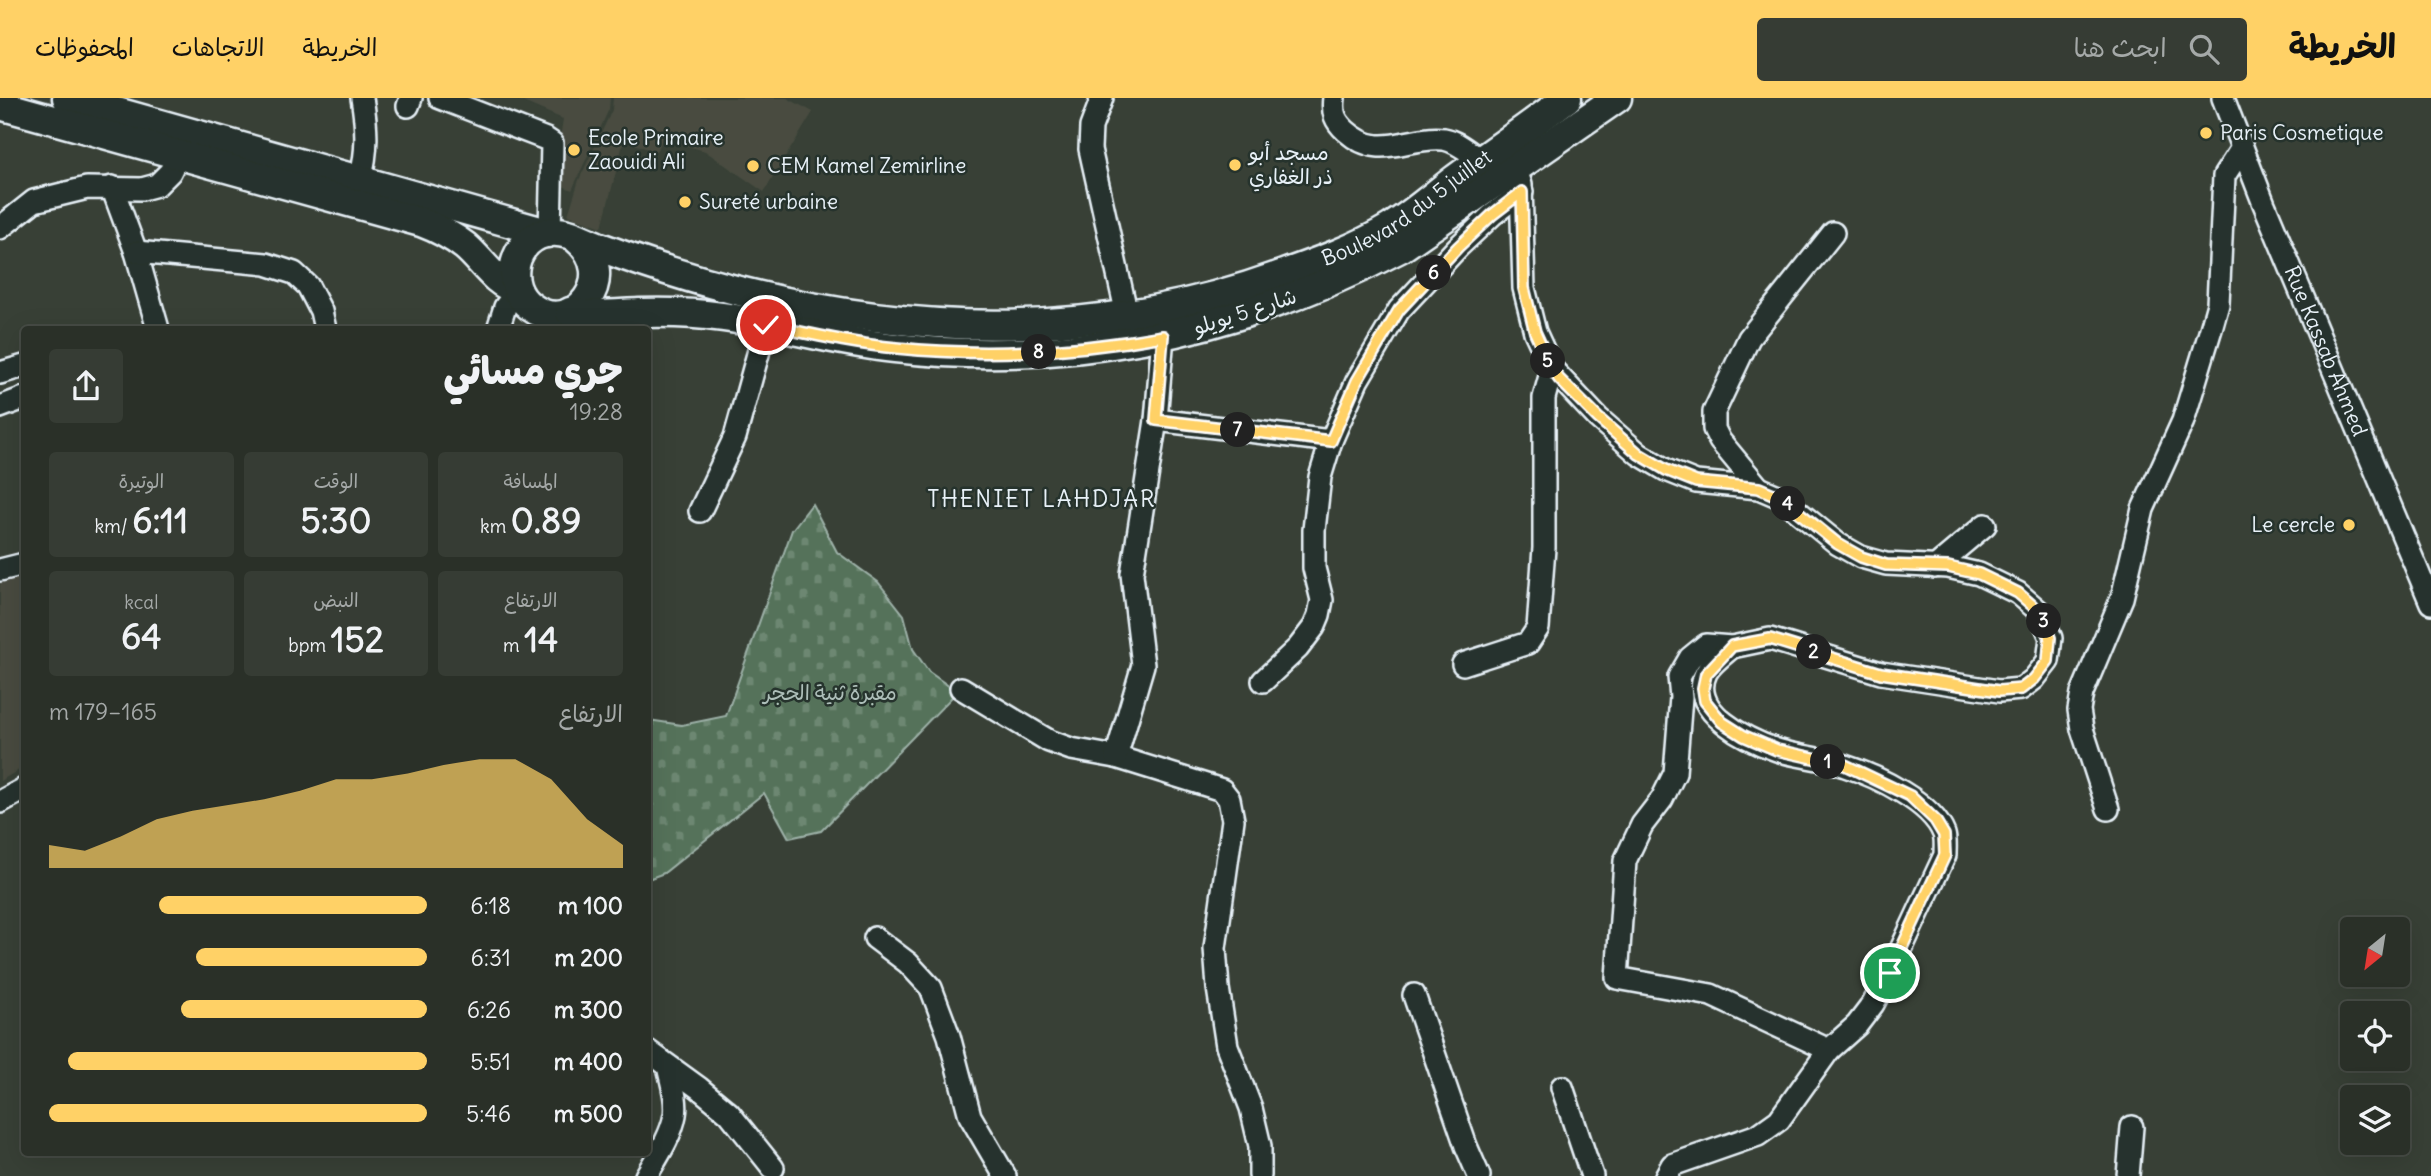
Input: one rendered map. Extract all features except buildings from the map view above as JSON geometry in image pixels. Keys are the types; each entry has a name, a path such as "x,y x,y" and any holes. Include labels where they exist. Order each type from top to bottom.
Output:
{"main road":[{"name":"Boulevard du 5 juillet","path":"67,98 558,235 705,282 876,318 956,325 1013,326 1127,315 1218,296 1349,248 1390,228 1567,98"},
{"name":"شارع 5 يويلو","path":"565,318 654,312 695,313 842,341 949,353 1056,351 1163,336 1246,314 1296,297 1364,267 1519,181 1617,98"},
{"path":"0,105 421,222 452,236 478,258 499,282 516,290 537,312 565,318 587,300 596,282 595,263 585,245 558,235 537,236 521,249 513,268 516,290"}],"street":[{"path":"360,180 368,129 362,98"},
{"path":"440,98 552,143 558,235"},
{"path":"1102,98 1091,127 1090,149 1127,315"},
{"path":"1335,98 1333,108 1336,121 1355,139 1376,147 1446,139 1481,160"},
{"name":"Rue Kassab Ahmed","path":"2222,98 2431,603"},
{"path":"1506,143 1519,181 1524,288 1535,332 1552,369 1598,418 1639,454 1666,470 1696,482 1759,488 1780,497 1838,544 1861,557 1886,565 1935,567 1979,574 2018,593 2040,612 2050,638 2048,661 2034,679 2021,689 1999,691 1881,673 1770,639 1732,646 1706,645 1690,658 1679,677 1681,697 1675,773 1662,799 1642,825 1625,861 1617,978 1711,995 1829,1050"},
{"path":"2108,808 2082,729 2079,710 2082,693 2122,598 2143,509 2183,421 2211,329 2218,304 2224,176 2242,148"},
{"path":"0,228 34,201 88,188 142,188 157,184 170,172 177,156"},
{"path":"1262,681 1298,648 1314,627 1319,615 1322,600 1314,568 1314,530 1320,477 1331,441 1357,381 1399,310 1492,215 1519,181"},
{"path":"112,187 136,252 157,326"},
{"path":"1759,488 1720,441 1714,429 1714,412 1749,338 1833,233"},
{"path":"136,252 266,264 293,273 308,286 321,311 324,326"},
{"path":"499,326 505,307 516,290"},
{"path":"700,510 735,437 766,325"},
{"path":"1116,757 1143,665 1132,574 1156,420 1163,336"},
{"path":"0,373 21,367"},
{"path":"1463,664 1528,643 1538,628 1544,548 1544,398 1552,369"},
{"path":"0,407 21,399"},
{"path":"1156,420 1331,441"},
{"path":"1935,567 1985,525"},
{"path":"0,570 21,565"},
{"path":"1666,1176 1672,1165 1758,1135 1779,1120 1829,1050 1857,1025 1873,1004 1945,855 1944,835 1935,820 1910,796 1845,765 1777,750 1744,736 1722,722 1705,701 1703,688 1706,674 1732,646"},
{"path":"961,688 1049,741 1071,749 1116,757 1222,790 1229,799 1233,820 1215,948 1218,988 1227,1046 1251,1108 1260,1146 1260,1176"},
{"path":"0,802 21,791"},
{"path":"875,938 908,963 931,988 949,1037 970,1116 1005,1176"},
{"path":"1413,995 1479,1176"},
{"path":"651,1053 729,1113 774,1168"},
{"path":"646,1176 663,1148 676,1115 668,1066"},
{"path":"1562,1087 1592,1176"},
{"path":"2128,1176 2132,1127"}],"shaded area":[{"name":"Ecole Primaire Zaouidi Ali","path":"514,98 610,98 609,109 572,190 553,182 563,119"},
{"name":"CEM Kamel Zemirline","path":"613,98 787,98 813,112 764,192 705,151 663,139 656,152 624,140 602,227 568,215 579,180 612,110"},
{"path":"21,573 21,769 0,781 0,578"}],"green space":[{"name":"مقبرة ثنية الحجر","path":"812,504 837,552 878,582 904,615 913,649 929,672 957,692 821,831 789,838 764,793 664,873 651,878 651,720 682,725 726,716 792,530"}],"place":[{"name":"Paris Cosmetique","path":"2206,133"},
{"name":"Ecole Primaire Zaouidi Ali","path":"574,150"},
{"name":"مسجد أبو ذر الغفاري","path":"1235,165"},
{"name":"CEM Kamel Zemirline","path":"753,166"},
{"name":"Sureté urbaine","path":"685,202"},
{"name":"Le cercle","path":"2349,525"}],"district":[{"name":"THENIET LAHDJAR","path":"1042,499"}],"route":[{"path":"766,325 842,341 949,353 1056,351 1163,336 1156,420 1331,441 1357,381 1399,310 1458,247 1492,215 1522,192 1524,288 1535,332 1559,379 1639,454 1666,470 1696,482 1759,488 1780,497 1838,544 1861,557 1886,565 1948,567 1979,574 2018,593 2040,612 2050,638 2048,661 2034,679 2021,689 1999,691 1964,687 1881,673 1770,639 1732,646 1706,674 1703,688 1705,701 1722,722 1744,736 1777,750 1845,765 1889,785 1910,796 1935,820 1944,835 1945,855 1890,973"}]}
